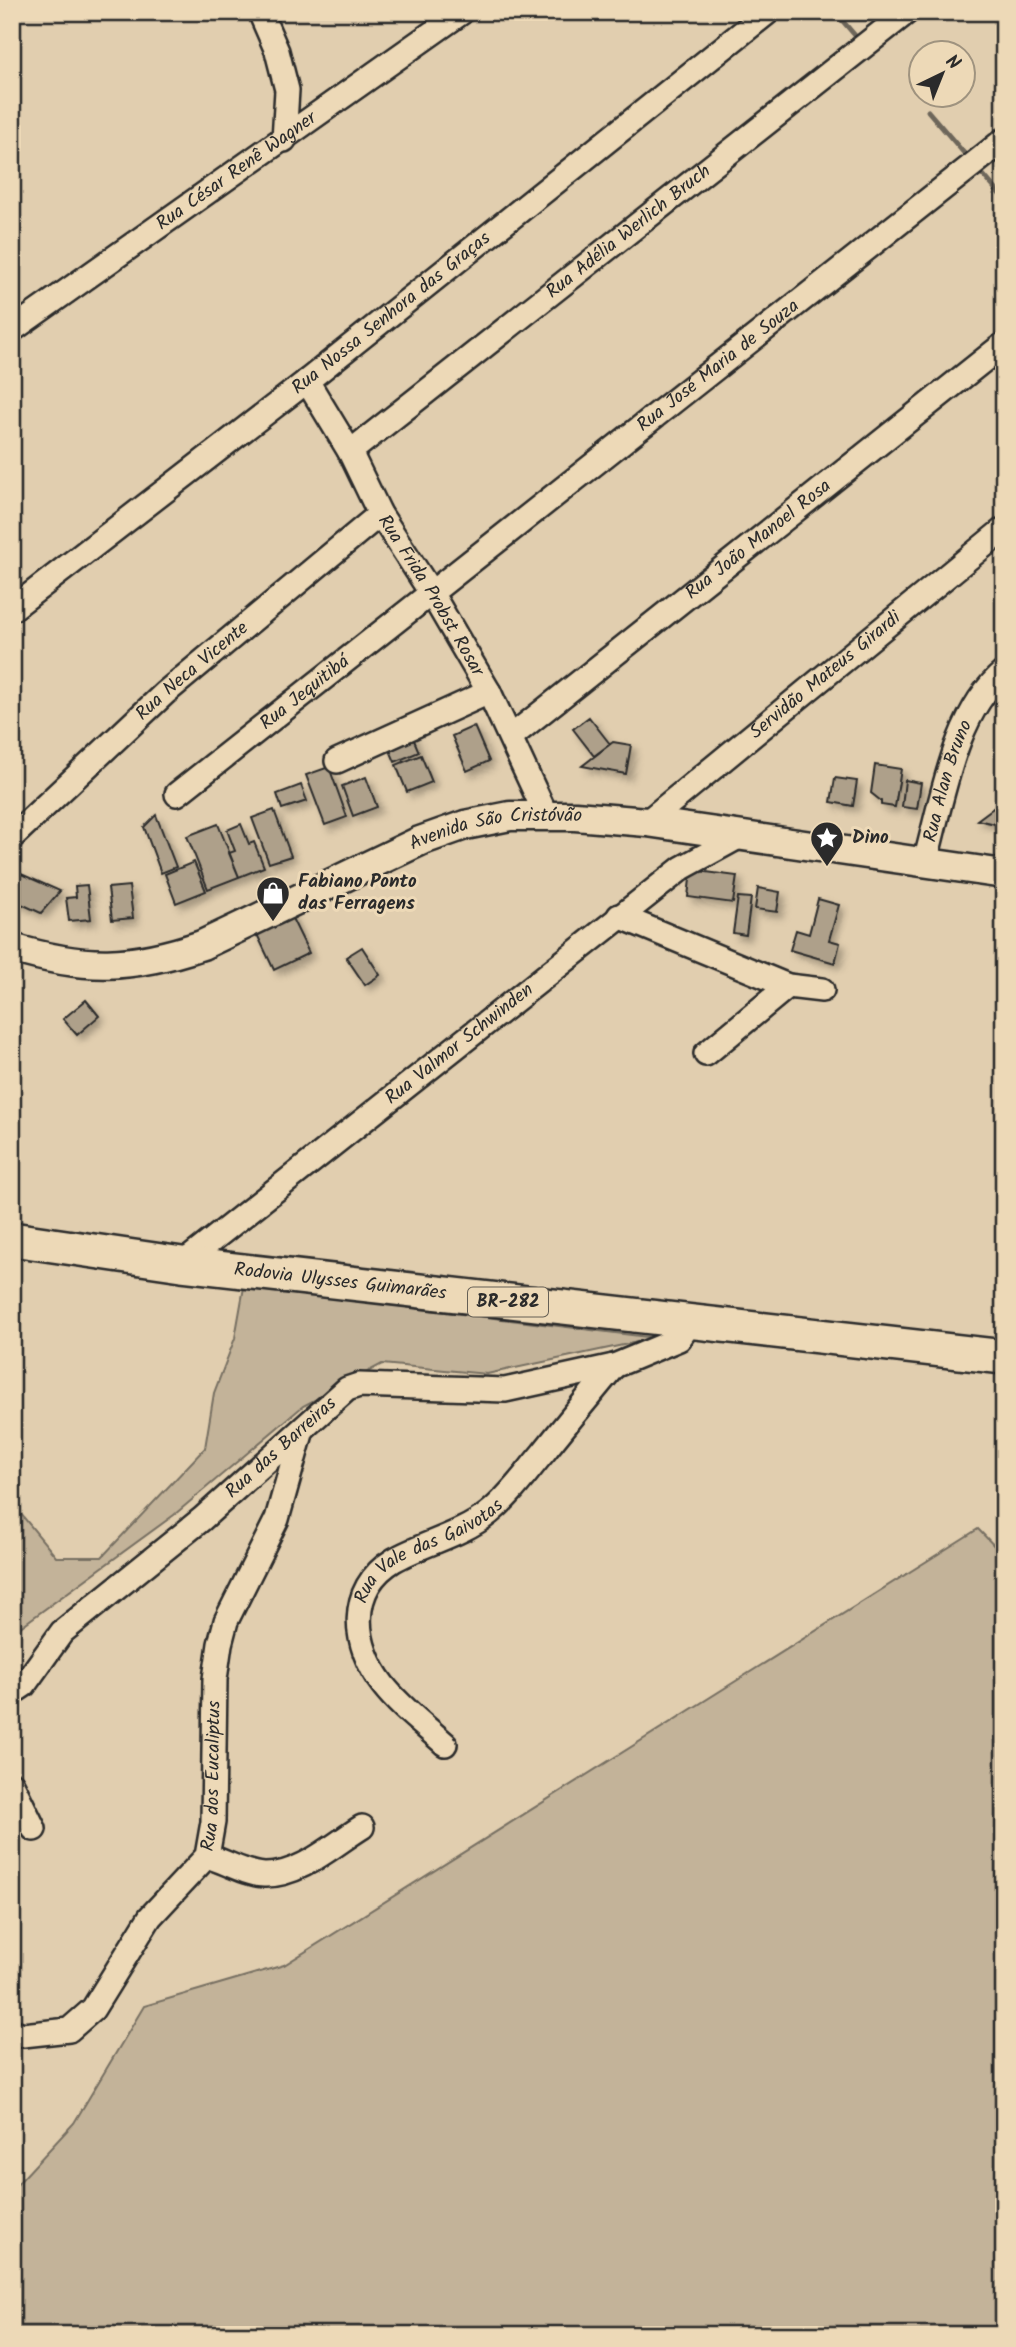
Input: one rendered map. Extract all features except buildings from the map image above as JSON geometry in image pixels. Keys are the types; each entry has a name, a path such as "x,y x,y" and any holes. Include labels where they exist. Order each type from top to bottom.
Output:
{"highway":[{"name":"Rodovia Ulysses Guimarães","path":"12,1239 182,1265 1004,1357"}],"main road":[{"name":"Avenida São Cristóvão","path":"12,948 91,965 134,963 169,956 202,944 421,841 465,825 510,816 546,815 647,822 744,834 1004,874"}],"street":[{"path":"260,12 277,51 287,90 284,140"},
{"name":"Rua César Renê Wagner","path":"12,330 462,12"},
{"name":"Rua Nossa Senhora das Graças","path":"12,609 307,381 768,12"},
{"name":"Rua Adélia Werlich Bruch","path":"350,452 907,12"},
{"name":"Rua José Maria de Souza","path":"430,591 996,146"},
{"name":"Rua João Manoel Rosa","path":"512,736 1004,344"},
{"name":"Rua Frida Probst Rosar","path":"307,381 350,452 380,514 430,591 489,692 512,736 546,815"},
{"name":"Rua Neca Vicente","path":"12,837 165,693 380,514"},
{"name":"Servidão Mateus Girardi","path":"647,822 1004,529"},
{"name":"Rua Jequitibá","path":"177,794 430,591"},
{"name":"Rua Alan Bruno","path":"925,862 963,729 982,694 1004,672"},
{"path":"337,761 489,692"},
{"name":"Rua Valmor Schwinden","path":"182,1265 619,916 682,868 744,834"},
{"path":"619,916 788,986 822,990"},
{"path":"706,1054 788,986"},
{"name":"Rua das Barreiras","path":"12,1693 24,1685 62,1632 202,1519 337,1396 359,1385 505,1390 614,1366 679,1339 690,1323"},
{"name":"Rua Vale das Gaivotas","path":"445,1744 396,1699 368,1661 359,1636 358,1610 363,1594 374,1576 392,1562 489,1513 518,1483 614,1366"},
{"name":"Rua dos Eucaliptus","path":"12,2031 23,2035 69,2030 93,2009 150,1917 206,1856 213,1822 215,1679 220,1644 226,1621 277,1519 302,1430"},
{"path":"12,1784 34,1829"},
{"path":"206,1856 263,1875 283,1872 305,1864 362,1827"}],"shaded area":[{"path":"244,1287 656,1338 487,1374 382,1364 303,1406 174,1515 12,1633 12,1503 56,1557 102,1557 205,1448 214,1393 235,1338"},
{"path":"978,1529 1004,1556 1004,1678 999,1689 1004,1689 1004,2335 12,2335 12,2190 74,2123 144,2006 284,1965"}],"waterway":[{"path":"835,12 858,39"},
{"path":"928,111 969,159"},
{"path":"978,169 1004,199"}],"place":[{"name":"Dino","path":"827,868"},
{"name":"Fabiano Ponto das Ferragens","path":"273,923"}]}
